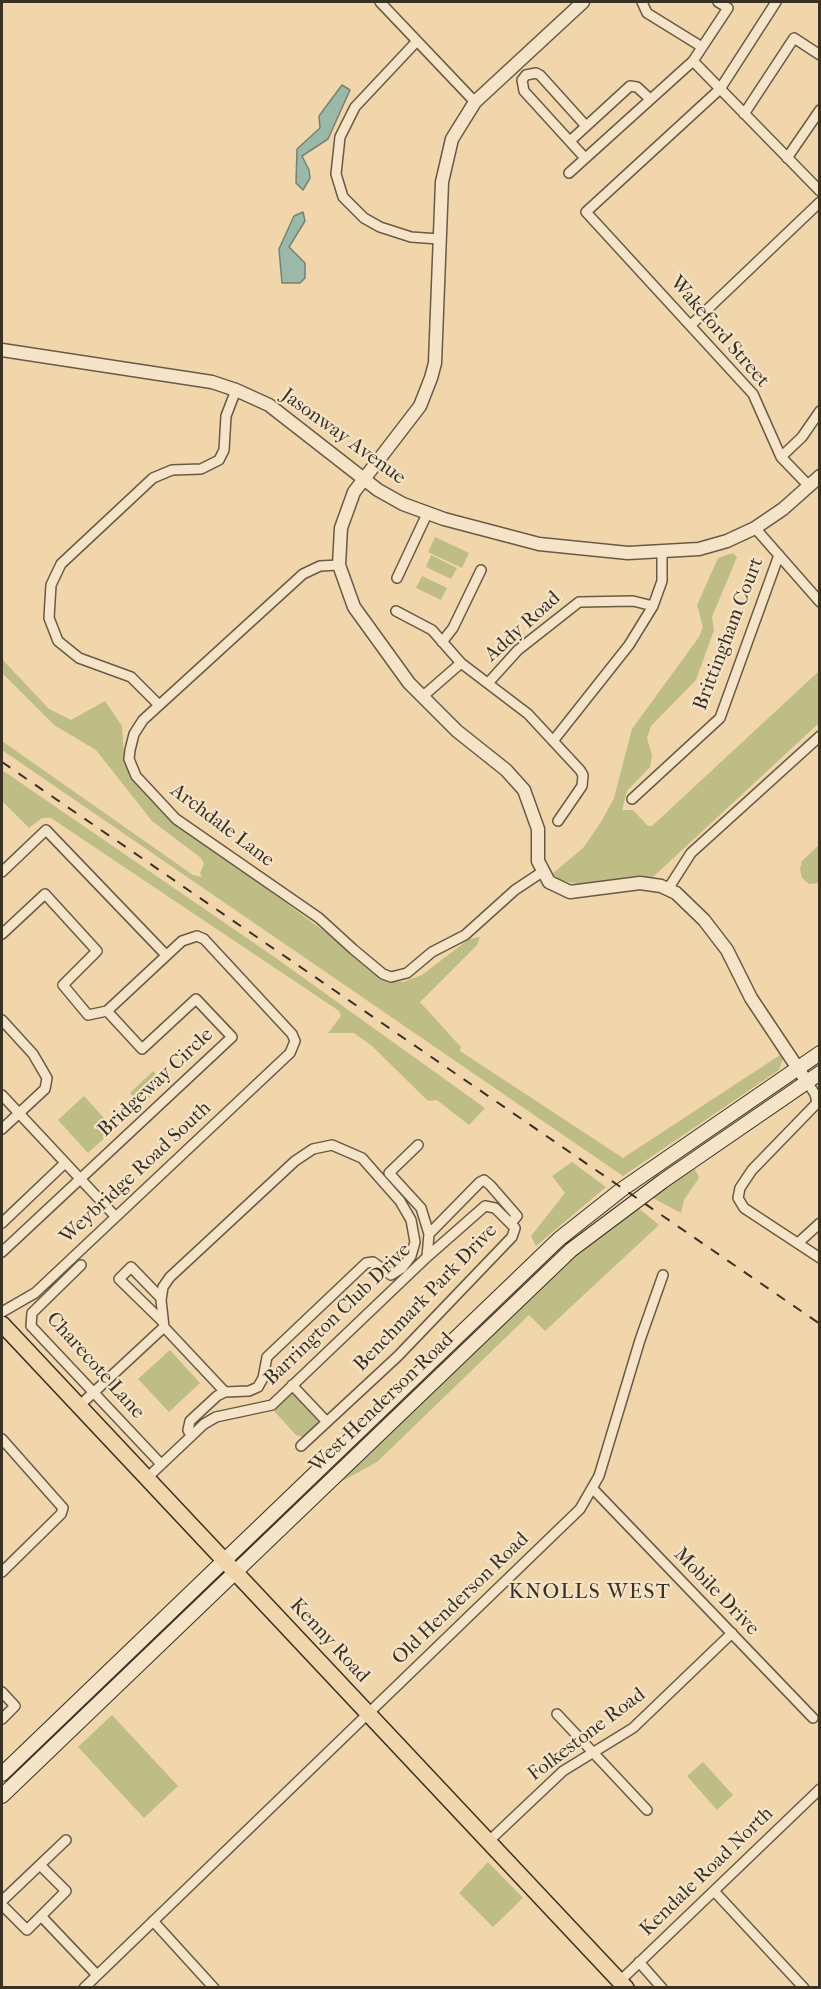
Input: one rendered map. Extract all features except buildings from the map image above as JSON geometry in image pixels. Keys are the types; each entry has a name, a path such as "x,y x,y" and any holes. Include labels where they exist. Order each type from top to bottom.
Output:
{"main road":[{"name":"West Henderson Road","path":"2,1796 228,1566 559,1239 621,1190 819,1053"},
{"name":"West Henderson Road","path":"2,1774 571,1250 663,1181 819,1073"},
{"name":"Kenny Road","path":"2,1324 228,1566 490,1840 623,1984"}],"street":[{"path":"380,2 475,102"},
{"path":"583,2 475,102 452,139 443,165 435,363 426,394 411,419 363,479 344,518 339,540 339,565 349,597 366,626 422,698 457,731 506,770 524,790 538,829 538,861 542,872 555,887 570,892 640,883 668,888 687,903 727,950 751,998 817,1098 817,1103 752,1170 740,1188 738,1198 744,1208 819,1258"},
{"path":"642,2 647,13 702,47"},
{"path":"569,173 693,61 728,8 718,2"},
{"path":"720,89 776,2"},
{"path":"744,114 794,38 819,55"},
{"path":"417,41 355,107 340,137 336,174 343,197 364,218 380,227 411,237 440,239"},
{"path":"693,61 819,191"},
{"path":"585,158 524,91 522,80 530,73 540,75 586,126"},
{"path":"570,141 630,86 637,87 650,99"},
{"name":"Wakeford Street","path":"720,89 586,212 753,394 764,424 781,457 809,486"},
{"path":"788,158 819,110"},
{"path":"691,325 819,202"},
{"name":"Jasonway Avenue","path":"2,350 212,382 236,390 269,405 363,479 390,497 427,514 539,544 628,553 662,553 699,549 727,541 755,528 783,509 819,476"},
{"path":"159,705 131,677 79,658 58,641 49,618 51,585 61,564 153,478 172,470 201,469 219,459 224,450 226,416 236,390"},
{"path":"781,457 802,437 819,411"},
{"path":"397,578 427,514"},
{"path":"755,528 819,602"},
{"path":"553,741 629,645 653,606 662,580 662,553"},
{"name":"Brittingham Court","path":"632,799 720,718 779,555"},
{"name":"Archdale Lane","path":"339,565 320,566 303,574 159,705 138,727 131,741 129,759 141,783 189,828 319,918 387,976 401,977 432,952 465,935 515,890 542,872"},
{"path":"442,642 453,628 481,570"},
{"name":"Addy Road","path":"489,682 518,650 579,602 633,601 653,606"},
{"path":"396,611 427,626 461,663 489,682 528,714 580,770 583,780 558,821"},
{"path":"422,698 461,663"},
{"path":"668,888 691,854 819,736"},
{"path":"2,872 46,830 166,955 107,1011 88,1015 64,990 66,980 97,951 45,894 2,934"},
{"name":"Weybridge Road South","path":"2,1312 35,1293 290,1053 295,1041 292,1034 204,939 189,936 166,955"},
{"name":"Bridgeway Circle","path":"2,1252 232,1037 196,999 142,1048 107,1011"},
{"path":"2,1020 33,1054 47,1078 45,1089 2,1129"},
{"path":"2,1095 115,1216"},
{"path":"79,1406 163,1324 161,1298 163,1287 170,1277 299,1157 313,1149 332,1145 362,1158 400,1201 411,1220 415,1242 411,1256 394,1275 388,1274 373,1262 366,1263 267,1357 263,1378 258,1387 249,1391 225,1392 189,1421 190,1434 147,1478"},
{"name":"Barrington Club Drive","path":"190,1434 216,1417 265,1409 427,1257 428,1222 421,1208 389,1173 418,1145"},
{"path":"2,1223 65,1163"},
{"name":"Barrington Club Drive","path":"429,1234 484,1180 517,1216 511,1223"},
{"name":"Benchmark Park Drive","path":"301,1446 398,1356 512,1237 515,1228 495,1208 485,1206 427,1257"},
{"path":"798,1243 819,1223"},
{"name":"Charecote Lane","path":"81,1265 32,1313 31,1326 161,1464"},
{"path":"161,1298 131,1267 119,1279 225,1392"},
{"name":"Old Henderson Road","path":"84,1988 573,1516 594,1490 663,1275"},
{"path":"292,1385 327,1422"},
{"path":"2,1439 63,1508 61,1514 2,1572"},
{"name":"Mobile Drive","path":"594,1490 813,1718"},
{"name":"Folkestone Road","path":"490,1840 563,1770 619,1739 640,1722 732,1634"},
{"path":"2,1692 15,1706 2,1719"},
{"path":"557,1713 647,1810"},
{"name":"Kendale Road North","path":"623,1984 639,1962 817,1796"},
{"path":"40,1865 66,1891 27,1930 2,1903 40,1865 66,1840"},
{"path":"714,1891 804,1988"},
{"path":"41,1916 97,1975"},
{"path":"153,1922 214,1988"},
{"path":"639,1962 662,1988"}],"shaded area":[{"path":"342,85 350,90 328,139 302,156 310,178 303,190 296,183 297,149 320,128 319,116"},
{"path":"303,212 305,221 289,247 305,263 305,278 300,283 282,283 279,249 294,216"},
{"path":"435,537 469,553 462,568 428,552"},
{"path":"733,553 737,557 712,617 714,630 696,680 651,726 647,738 652,756 650,767 627,791 622,810 633,810 648,826 652,826 819,671 819,723 653,877 588,885 561,881 552,874 583,848 601,822 614,798 632,729 699,637 703,627 697,605 718,558"},
{"path":"431,555 457,568 451,579 426,567"},
{"path":"422,576 447,588 441,600 416,588"},
{"path":"2,659 49,709 71,720 105,701 122,726 124,756 128,771 136,784 164,813 389,979 403,982 422,975 469,939 480,937 477,945 420,1002 461,1047 460,1051 623,1158 780,1055 783,1059 779,1070 623,1176 2,750 2,741 193,875 202,877 200,873 204,864 201,858 152,821 96,750 54,725 2,673"},
{"path":"2,770 273,956 485,1108 469,1125 437,1100 428,1101 372,1046 354,1033 328,1033 341,1016 339,1011 51,818 42,818 29,828 2,801"},
{"path":"819,845 819,883 809,884 802,878 800,869 802,861"},
{"path":"153,1071 165,1083 141,1105 130,1093"},
{"path":"84,1096 114,1129 88,1153 58,1120"},
{"path":"572,1162 606,1187 536,1246 531,1236 565,1193 552,1176"},
{"path":"695,1169 699,1178 684,1200 681,1213 651,1197"},
{"path":"636,1206 659,1225 545,1331 529,1315 377,1462 339,1483 338,1480 583,1246"},
{"path":"170,1350 200,1383 169,1412 138,1379"},
{"path":"292,1392 319,1422 303,1437 296,1435 274,1411"},
{"path":"112,1715 178,1786 144,1818 78,1747"},
{"path":"703,1762 733,1795 717,1810 687,1776"},
{"path":"488,1862 523,1898 493,1927 459,1893"}],"railway":[{"path":"2,762 820,1324"}],"district":[{"name":"KNOLLS WEST","path":"590,1593"}]}
